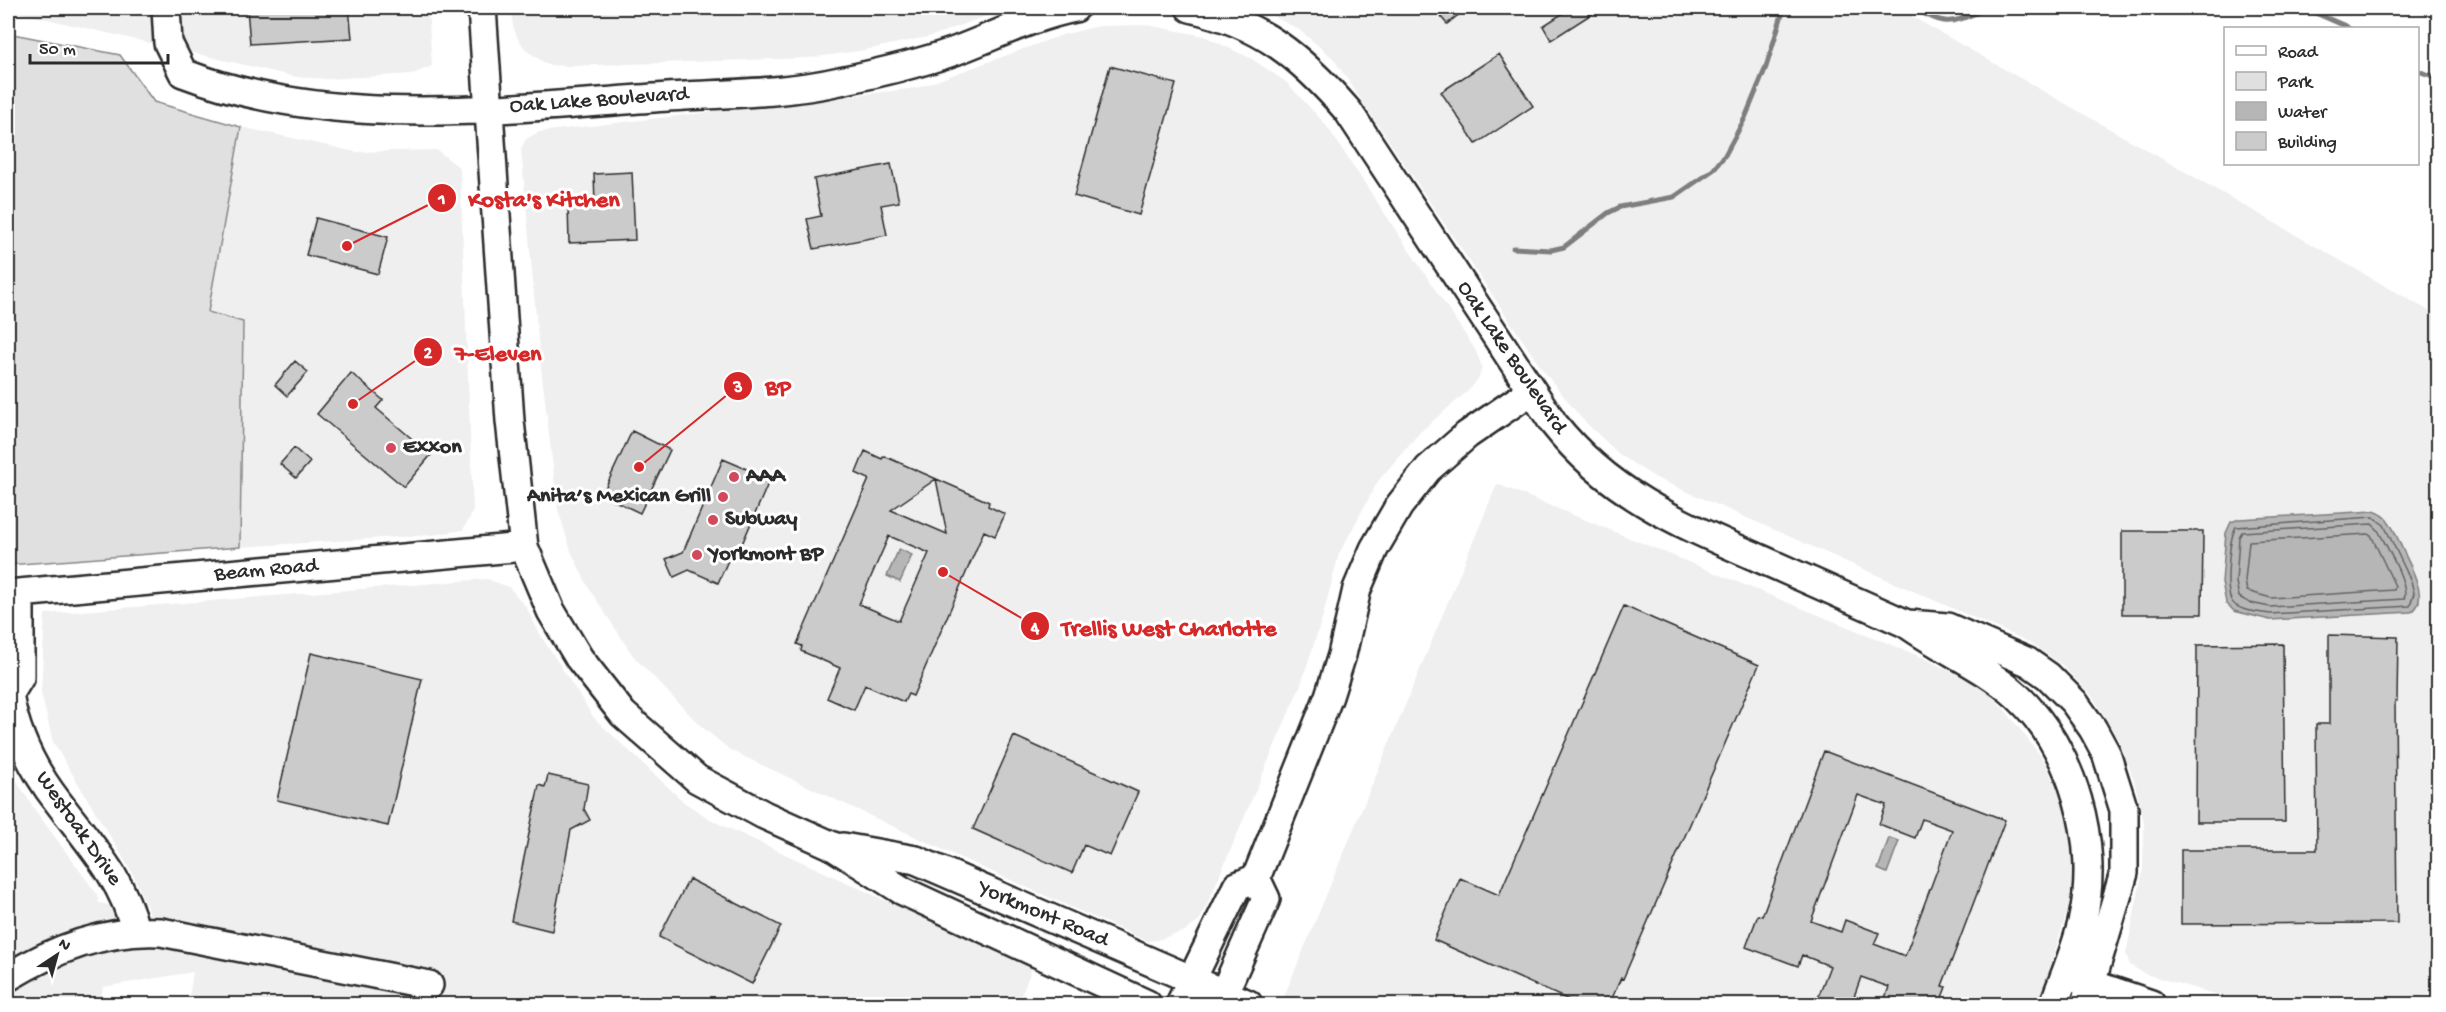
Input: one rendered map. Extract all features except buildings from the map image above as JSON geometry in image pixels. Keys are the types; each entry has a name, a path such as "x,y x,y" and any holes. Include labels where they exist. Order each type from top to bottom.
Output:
{"street":[{"name":"Oak Lake Boulevard","path":"166,8 168,43 183,73 216,86 328,108 412,111 487,109 749,93 838,82 922,62 1036,19 1076,8"},
{"name":"Yorkmont Road","path":"482,8 487,109 510,421 524,547 551,611 579,658 623,714 697,779 764,815 831,845 903,891 1147,1005"},
{"name":"Oak Lake Boulevard","path":"1190,8 1223,17 1274,41 1301,61 1329,89 1348,111 1531,391 1564,437 1584,457 1637,500 1682,524 1907,624 1933,642 1987,672 2018,697 2053,743 2067,770 2079,803 2089,861 2083,919 2054,1005"},
{"path":"1180,1005 1237,886 1256,878 1329,696 1342,655 1357,589 1374,549 1398,506 1428,469 1467,435 1531,391"},
{"name":"Beam Road","path":"14,593 524,547"},
{"name":"Westoak Drive","path":"14,593 20,677 8,694 20,739 56,800 108,868 125,897 135,930"},
{"name":"Oak Lake Boulevard","path":"1907,624 1947,627 2028,662 2048,676 2074,702 2106,753 2124,810 2124,873 2088,994"},
{"name":"Yorkmont Road","path":"831,845 916,860 1191,979 1222,999 1248,1005"},
{"path":"1222,999 1266,899 1256,878"},
{"path":"8,977 30,964 82,942 135,930 161,932 429,985"},
{"path":"2065,974 2088,994 2151,1005"}],"shaded area":[{"path":"8,8 428,8 432,66 413,74 327,79 296,77 8,10"},
{"path":"511,8 1008,8 932,36 865,50 809,58 568,66 548,65 527,51 518,39 513,26"},
{"path":"1257,8 1897,8 2438,316 2438,988 2427,995 2394,1004 2249,1004 2145,974 2130,965 2126,954 2143,870 2144,823 2134,780 2119,740 2092,696 2061,664 2029,642 1656,478 1620,455 1582,419 1542,369 1333,58 1298,29"},
{"path":"1147,25 1204,36 1252,59 1286,82 1326,125 1476,351 1482,367 1479,378 1469,390 1420,432 1378,481 1339,554 1322,619 1301,684 1204,912 1198,922 1185,931 1147,941 952,854 730,750 701,726 634,657 588,587 571,551 558,510 539,350 521,148 526,139 539,132 917,88 1062,35 1099,26"},
{"path":"241,127 356,152 437,150 460,168 473,511 463,530 432,535 240,547 243,322 208,312"},
{"path":"1497,484 1924,658 1984,688 2006,711 2043,759 2060,795 2070,832 2074,865 2070,902 2039,1004 1296,1004 1283,999"},
{"path":"487,579 509,587 526,607 541,636 594,718 685,803 713,821 1032,968 1018,1004 188,1004 193,972 103,987 100,1004 8,1004 8,767 35,810 97,894 99,903 150,914 133,874 53,742 41,693 45,614"}],"green space":[{"path":"8,33 120,55 154,102 241,127 208,312 243,322 240,547 8,565"}],"water":[{"path":"2374,511 2388,520 2417,581 2419,599 2417,607 2411,612 2270,620 2234,611 2226,603 2222,582 2226,533 2231,522 2239,519"},
{"path":"899,549 912,555 900,582 887,576"},
{"path":"1889,838 1899,841 1887,873 1878,869"}],"waterway":[{"path":"1513,248 1551,250 1564,247 1608,213 1620,207 1674,197 1713,170 1725,155 1745,118 1766,67 1784,8"},
{"path":"1914,8 1944,21 1958,20 1988,8"},
{"path":"2304,8 2348,27"},
{"path":"2419,71 2438,78"}],"place":[{"name":"Kosta's Kitchen","path":"347,246"},
{"name":"7-Eleven","path":"353,404"},
{"name":"Exxon","path":"391,448"},
{"name":"BP","path":"639,467"},
{"name":"AAA","path":"734,477"},
{"name":"Anita’s Mexican Grill","path":"723,497"},
{"name":"Subway","path":"713,520"},
{"name":"Yorkmont BP","path":"697,555"},
{"name":"Trellis West Charlotte","path":"943,572"}]}
